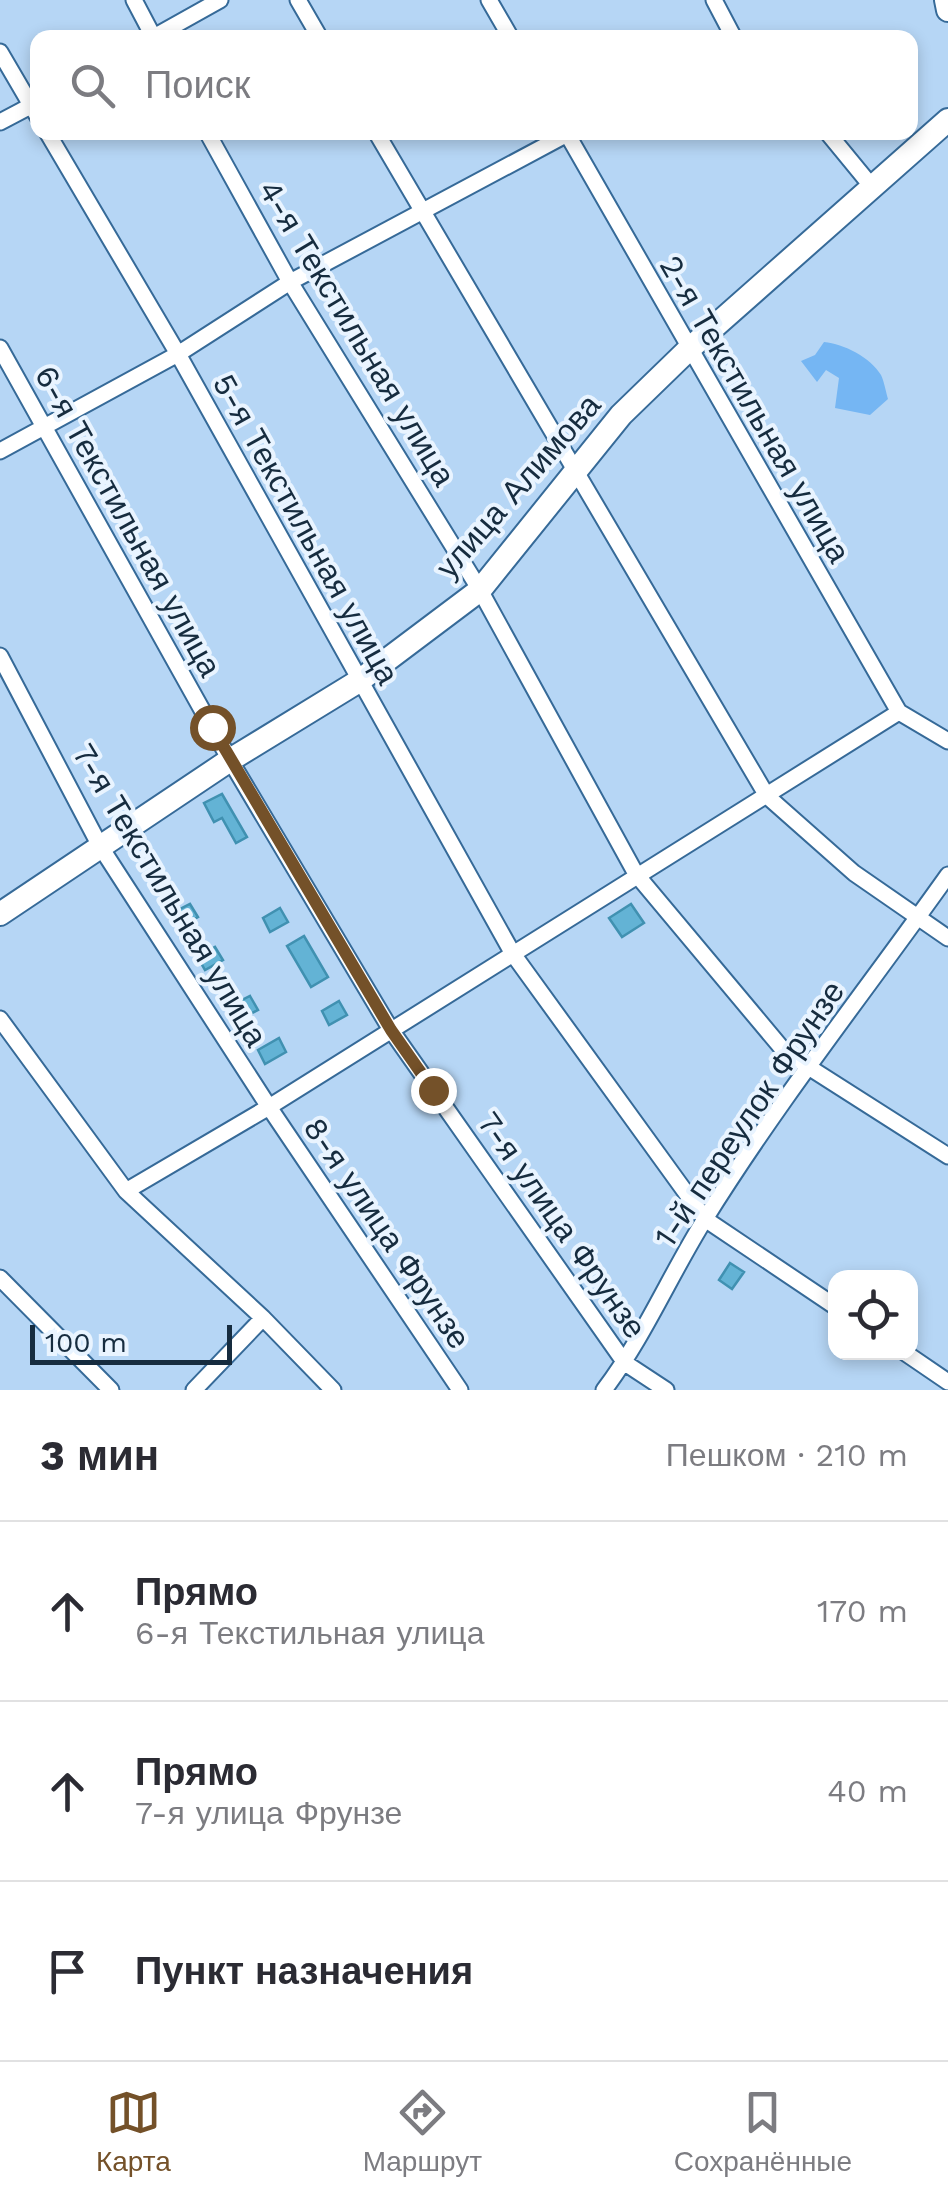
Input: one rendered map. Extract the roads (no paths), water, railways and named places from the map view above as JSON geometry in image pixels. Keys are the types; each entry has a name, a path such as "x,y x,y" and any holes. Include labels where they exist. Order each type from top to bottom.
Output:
{"street":[{"path":"134,0 149,30"},
{"path":"166,30 220,0"},
{"path":"298,0 315,30"},
{"path":"489,0 506,30"},
{"path":"714,0 730,30"},
{"path":"946,0 948,10"},
{"path":"0,52 30,100"},
{"path":"0,122 30,110"},
{"name":"улица Алимова","path":"0,914 230,760 360,681 480,590 621,414 948,120"},
{"name":"5-я Текстильная улица","path":"52,140 178,354 513,954 705,1219"},
{"name":"4-я Текстильная улица","path":"211,140 290,282 480,590 636,874 785,1052 948,1156"},
{"path":"381,140 767,796 854,874 948,938"},
{"path":"0,452 178,354 290,282 555,140"},
{"name":"2-я Текстильная улица","path":"572,140 688,350 899,712"},
{"path":"834,140 873,188"},
{"name":"6-я Текстильная улица","path":"0,348 230,760 391,1030"},
{"name":"7-я Текстильная улица","path":"0,656 100,846 269,1108"},
{"path":"126,1191 269,1108 899,712 948,741"},
{"name":"1-й переулок Фрунзе","path":"604,1390 625,1363 705,1219 948,875"},
{"path":"0,1019 126,1191 263,1318 333,1390"},
{"name":"7-я улица Фрунзе","path":"391,1030 625,1363 666,1390"},
{"name":"8-я улица Фрунзе","path":"269,1108 460,1390"},
{"path":"705,1219 828,1301"},
{"path":"0,1278 111,1390"},
{"path":"194,1390 263,1318"},
{"path":"916,1360 948,1382"}],"water":[{"path":"824,342 856,352 881,375 888,399 870,415 835,408 839,378 826,370 817,382 801,361 815,355"}]}
